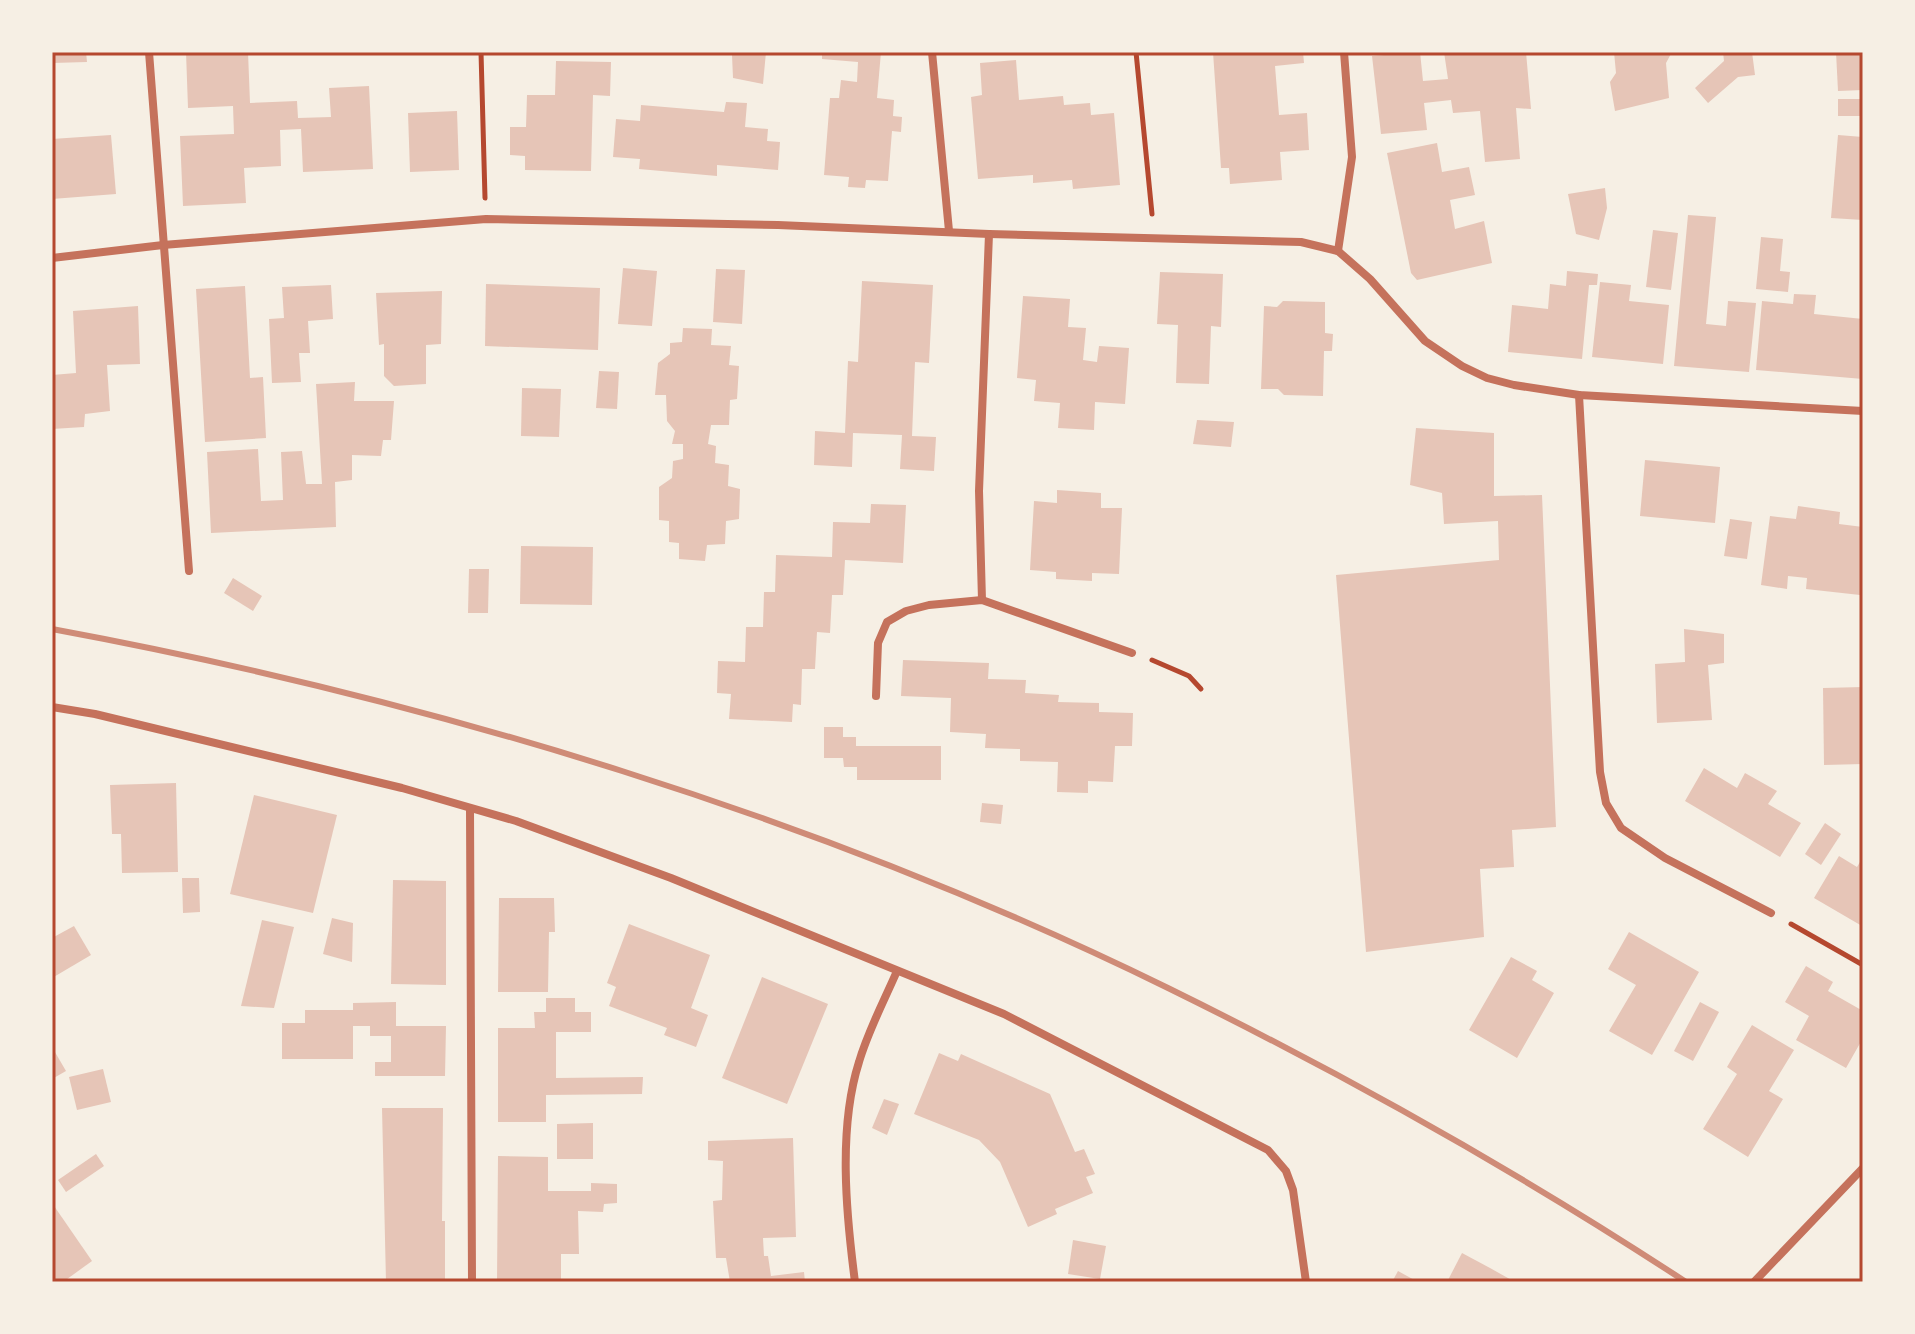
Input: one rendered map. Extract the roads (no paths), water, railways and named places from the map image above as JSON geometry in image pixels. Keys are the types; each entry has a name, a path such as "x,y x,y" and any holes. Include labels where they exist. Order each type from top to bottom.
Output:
{"street":[{"path":"149,52 189,571"},
{"path":"932,52 949,231"},
{"path":"1338,251 1352,157 1344,52"},
{"path":"52,258 163,245 486,219 749,224 1301,242 1338,251 1370,279 1425,341 1462,366 1487,378 1579,395 1863,411"},
{"path":"982,600 979,491 989,234"},
{"path":"1579,395 1600,772 1606,803 1621,828 1654,851 1771,913"},
{"path":"876,696 878,643 887,622 906,611 929,605 982,600 1132,653"},
{"path":"52,707 95,714 402,788 516,821 671,878 1004,1014 1268,1150 1286,1171 1293,1190 1306,1282"},
{"path":"470,809 472,1282"},
{"path":"855,1282 845,1133 859,1060 897,971"},
{"path":"1754,1282 1863,1168"}],"railway":[{"path":"52,629 337,691 480,729 622,771 763,818 901,870 1036,927 1168,988 1301,1056 1496,1164 1686,1282"}]}
